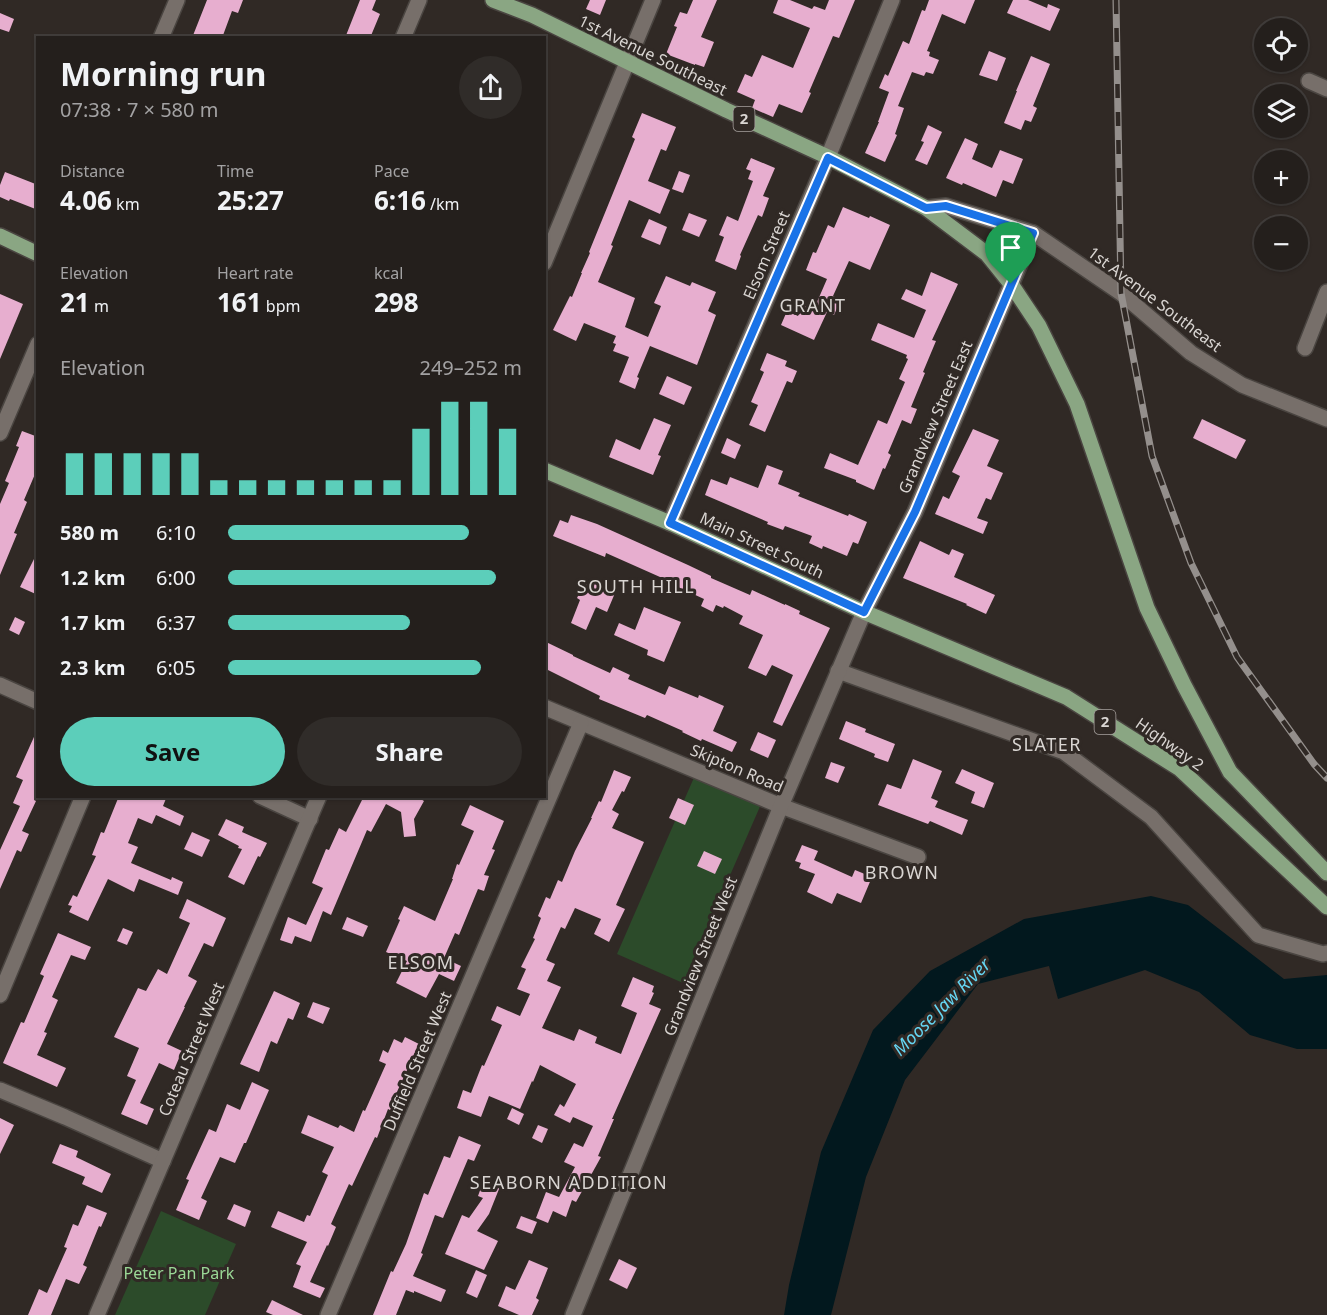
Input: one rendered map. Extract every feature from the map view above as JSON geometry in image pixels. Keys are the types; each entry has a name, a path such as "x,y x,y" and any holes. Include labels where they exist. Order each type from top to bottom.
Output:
{"main road":[{"name":"1st Avenue Southeast","path":"493,0 532,15 926,208 987,254 1040,326 1077,404 1097,460"},
{"path":"0,236 36,253"},
{"name":"Highway 2","path":"1097,460 1147,608 1230,772 1327,873"},
{"name":"Main Street South","path":"546,471 670,523 864,612"},
{"name":"Highway 2","path":"864,612 1066,697 1180,769 1327,907"}],"street":[{"path":"162,36 177,0"},
{"path":"404,36 419,0"},
{"path":"546,258 653,0"},
{"name":"Elsom Street","path":"670,523 828,158 892,0"},
{"path":"1309,81 1327,89"},
{"name":"1st Avenue Southeast","path":"926,208 946,206 1033,233 1121,292 1191,352 1242,385 1327,419"},
{"name":"Grandview Street East","path":"864,612 915,512 1033,233"},
{"path":"1305,348 1327,292"},
{"path":"0,433 36,349"},
{"name":"Grandview Street West","path":"573,1315 780,806 864,612"},
{"path":"838,671 1064,752 1151,818 1258,935 1323,954 1327,952"},
{"path":"0,685 36,701"},
{"name":"Skipton Road","path":"546,708 780,806 918,857"},
{"name":"Duffield Street West","path":"328,1315 581,723"},
{"path":"0,994 82,798"},
{"path":"264,798 310,819"},
{"name":"Coteau Street West","path":"97,1315 318,798"},
{"path":"0,1090 163,1161"}],"green space":[{"path":"696,773 762,802 683,983 617,954"},
{"name":"Peter Pan Park","path":"161,1211 236,1244 205,1315 115,1315"}],"water":[{"name":"Moose Jaw River","path":"1151,896 1188,905 1284,979 1327,975 1327,1049 1297,1049 1250,1035 1199,992 1145,970 1058,999 1049,966 978,984 905,1080 866,1177 831,1315 784,1315 821,1152 873,1030 930,971 1024,919"}],"building":[{"path":"207,0 243,0 238,13 232,11 223,36 193,36"},
{"path":"360,0 376,0 372,10 380,14 371,36 346,36"},
{"path":"590,0 606,0 600,15 586,9"},
{"path":"693,0 717,0 701,37 714,42 704,67 666,54 677,27 674,26 680,12 687,14"},
{"path":"778,0 790,0 812,9 814,6 825,10 829,0 855,0 839,38 833,36 802,113 779,104 773,117 752,108 755,100 737,92 745,74 752,77 762,55 793,68 810,28 773,13"},
{"path":"929,0 975,0 965,24 942,14 927,51 930,52 929,56 939,60 933,74 926,72 924,76 912,72 898,106 904,108 895,134 897,135 885,162 865,153 889,92 879,88 885,74 888,76 903,41 909,44 922,10 925,11"},
{"path":"1013,0 1028,0 1047,8 1048,4 1060,9 1050,31 1007,13"},
{"path":"0,13 14,19 9,32 0,29"},
{"path":"989,51 1006,58 997,81 979,75"},
{"path":"1031,56 1050,64 1033,106 1037,108 1031,122 1025,120 1021,130 1004,123"},
{"path":"642,113 676,127 666,151 661,149 648,181 670,190 660,214 629,200 598,282 635,298 625,327 648,337 661,306 654,303 666,276 690,286 692,282 716,292 708,311 716,315 697,365 650,346 637,377 639,378 635,389 619,382 629,357 613,351 616,336 584,323 576,341 553,330 570,296 572,297 582,273 635,139 632,137"},
{"path":"928,125 942,132 927,165 915,160 924,142 921,141"},
{"path":"965,138 978,144 972,159 992,168 1000,150 1023,159 1013,184 1003,180 996,197 946,178"},
{"path":"751,158 775,168 763,196 769,198 762,217 758,215 740,255 736,270 715,261 724,237 719,235 727,216 738,221 753,181 748,179 751,171 746,169"},
{"path":"679,171 690,175 683,193 672,189"},
{"path":"5,172 36,184 36,209 0,197 0,185"},
{"path":"843,207 890,225 870,270 849,261 833,296 841,299 834,315 827,312 814,340 781,325 787,311 798,316 803,305 814,309 827,279 806,270 828,225 834,228"},
{"path":"689,213 707,220 699,237 682,230"},
{"path":"649,219 667,227 660,245 641,237"},
{"path":"931,272 958,284 932,340 936,341 911,407 917,409 911,424 902,420 888,453 891,455 874,490 856,480 824,468 830,453 858,465 878,420 887,424 905,382 899,379 908,359 907,355 871,340 878,323 914,338 926,310 901,299 906,289 922,296"},
{"path":"0,294 23,304 0,359"},
{"path":"767,353 787,361 785,366 797,371 792,383 787,381 765,432 749,425 758,405 751,402 764,372 760,370"},
{"path":"667,376 692,387 684,405 659,394"},
{"path":"654,418 671,425 658,455 661,456 653,475 609,457 616,439 640,450"},
{"path":"1202,419 1246,440 1236,459 1193,438"},
{"path":"973,429 999,440 987,466 1003,473 991,500 986,498 977,518 988,522 983,534 935,514 943,496 949,499 960,476 952,472"},
{"path":"22,431 36,436 36,472 24,500 27,502 14,533 17,534 0,575 0,504 9,483 5,481 19,447 16,446"},
{"path":"727,438 741,445 735,459 721,453"},
{"path":"767,465 783,471 778,484 800,493 798,496 867,522 858,544 853,542 847,556 809,543 812,536 785,526 783,530 767,524 768,522 705,495 711,479 727,485 730,477 758,488"},
{"path":"571,515 597,524 750,595 752,590 785,604 800,611 799,614 830,628 782,726 773,722 793,675 772,665 766,676 748,668 763,635 739,624 743,616 724,606 723,608 716,605 713,612 701,606 704,599 678,585 606,553 605,557 553,536 560,520 568,523"},
{"path":"920,541 949,555 952,549 964,554 954,577 995,595 986,614 903,578"},
{"path":"36,555 36,594 20,587"},
{"path":"586,580 615,593 607,612 596,607 586,630 571,623 580,600 577,598"},
{"path":"644,607 681,622 664,662 647,655 648,650 614,635 619,623 635,630"},
{"path":"15,617 25,622 19,635 9,630"},
{"path":"546,642 610,673 613,667 630,675 628,679 665,695 669,686 724,706 713,731 737,742 732,752 702,739 701,741 647,715 645,718 599,699 600,696 546,669"},
{"path":"846,721 866,729 865,732 895,744 888,762 839,739"},
{"path":"36,732 36,795 34,800 36,801 22,831 29,834 21,852 17,850 0,889 0,850 20,806 13,803 23,780 16,777"},
{"path":"758,732 776,740 768,758 750,750"},
{"path":"913,759 942,771 931,798 938,801 935,807 968,820 962,835 930,821 928,824 878,805 887,784 901,789"},
{"path":"831,762 845,767 838,783 825,778"},
{"path":"962,769 994,783 984,808 971,803 975,792 955,783"},
{"path":"614,770 631,777 612,810 619,814 612,828 644,842 616,905 625,909 609,942 594,934 601,919 575,908 565,929 561,927 546,960 555,964 547,981 561,987 542,1028 574,1041 579,1029 597,1037 595,1043 621,1054 637,1013 621,1006 633,977 654,986 652,992 654,993 649,1004 661,1009 612,1119 614,1119 598,1156 601,1157 576,1202 572,1200 566,1217 553,1211 548,1223 536,1218 546,1192 559,1197 575,1167 564,1162 574,1143 583,1147 593,1126 573,1117 570,1123 554,1115 560,1104 564,1107 576,1084 540,1065 520,1109 489,1096 481,1117 457,1108 463,1090 471,1093 502,1025 491,1020 497,1006 520,1016 530,994 517,989 526,969 521,967 535,939 533,938 541,918 538,916 546,897 550,899 558,880 562,882"},
{"path":"118,798 166,798 163,806 184,816 180,826 156,815 152,824 138,818 128,843 138,847 131,863 171,880 172,877 183,882 178,895 139,879 134,892 108,879 88,921 69,912 72,906 68,905 73,895 77,897 96,856 92,855 101,832 104,833"},
{"path":"363,798 419,798 424,801 414,819 416,836 404,837 401,812 386,804 371,832 367,830 331,915 323,911 311,942 295,936 292,944 280,940 288,917 306,925 323,888 312,883 326,849 329,850 339,828 346,832"},
{"path":"678,798 694,805 685,825 669,818"},
{"path":"470,805 504,821 484,875 489,876 484,891 478,889 459,935 455,933 444,958 461,966 454,981 439,974 426,998 396,983 407,961 386,952 404,906 435,921 457,864 459,865 474,831 461,825"},
{"path":"226,819 244,827 242,832 267,843 244,885 228,877 242,849 218,835"},
{"path":"192,832 210,840 202,857 184,849"},
{"path":"802,845 818,851 814,860 852,877 855,870 872,877 861,903 837,893 832,904 807,892 815,874 799,868 801,863 795,861"},
{"path":"704,851 722,859 715,874 697,866"},
{"path":"187,899 226,918 213,947 204,943 188,976 197,981 167,1044 182,1051 174,1070 159,1063 140,1103 154,1109 147,1125 121,1114 136,1080 127,1076 139,1048 114,1037 138,988 146,991 158,969 167,974 190,923 179,918"},
{"path":"347,917 368,926 363,937 342,929"},
{"path":"123,928 133,932 127,945 117,941"},
{"path":"58,933 91,947 85,960 71,955 52,997 58,1000 37,1055 66,1068 57,1087 3,1063 21,1022 24,1023 44,976 40,974"},
{"path":"274,991 300,1003 293,1020 288,1018 277,1044 271,1041 259,1072 240,1064"},
{"path":"313,1002 330,1008 323,1024 307,1017"},
{"path":"405,1037 419,1044 396,1094 399,1095 392,1111 388,1109 377,1138 375,1137 352,1186 349,1184 331,1224 336,1227 310,1282 325,1288 320,1298 293,1287 301,1266 296,1264 307,1242 271,1227 278,1211 304,1222 307,1215 310,1216 328,1175 322,1172 334,1147 301,1133 308,1115 354,1132 386,1064 379,1061 383,1050 388,1053 394,1039 402,1043"},
{"path":"252,1082 269,1090 235,1163 220,1157 201,1198 207,1201 199,1220 176,1210 189,1180 186,1179 209,1129 216,1132 227,1104 240,1110"},
{"path":"512,1108 524,1114 519,1125 507,1119"},
{"path":"0,1118 14,1125 0,1154"},
{"path":"538,1125 548,1129 542,1143 532,1138"},
{"path":"459,1136 481,1145 474,1161 468,1159 443,1218 435,1215 421,1253 423,1254 413,1276 446,1290 441,1302 406,1290 396,1315 373,1315 391,1271 393,1272 406,1244 424,1193 428,1195 444,1156 450,1158"},
{"path":"60,1144 78,1151 76,1157 111,1174 102,1193 82,1184 85,1177 52,1163"},
{"path":"499,1177 503,1179 489,1214 477,1231 498,1241 484,1270 445,1254 462,1215 469,1218 483,1198 478,1196 483,1182 493,1185"},
{"path":"234,1204 251,1211 245,1227 227,1219"},
{"path":"87,1205 107,1213 101,1227 99,1226 83,1265 87,1267 79,1284 66,1279 51,1315 28,1315 39,1289 47,1293 67,1248 64,1247 73,1224 78,1226"},
{"path":"521,1216 537,1222 532,1234 516,1228"},
{"path":"619,1259 637,1268 627,1289 609,1280"},
{"path":"529,1260 548,1268 532,1315 519,1315 498,1306 506,1286 515,1290"},
{"path":"476,1270 487,1275 477,1298 466,1293"},
{"path":"272,1300 303,1315 273,1315 266,1312"}],"railway":[{"path":"1116,0 1121,293 1152,456 1191,563 1237,657 1314,764 1327,778"}],"district":[{"name":"GRANT","path":"813,306"},
{"name":"SOUTH HILL","path":"636,587"},
{"name":"SLATER","path":"1047,745"},
{"name":"BROWN","path":"902,873"},
{"name":"ELSOM","path":"421,963"},
{"name":"SEABORN ADDITION","path":"569,1183"}],"route":[{"path":"828,158 926,208 946,206 1033,233 1011,284 915,512 864,612 670,523 828,158"}]}
